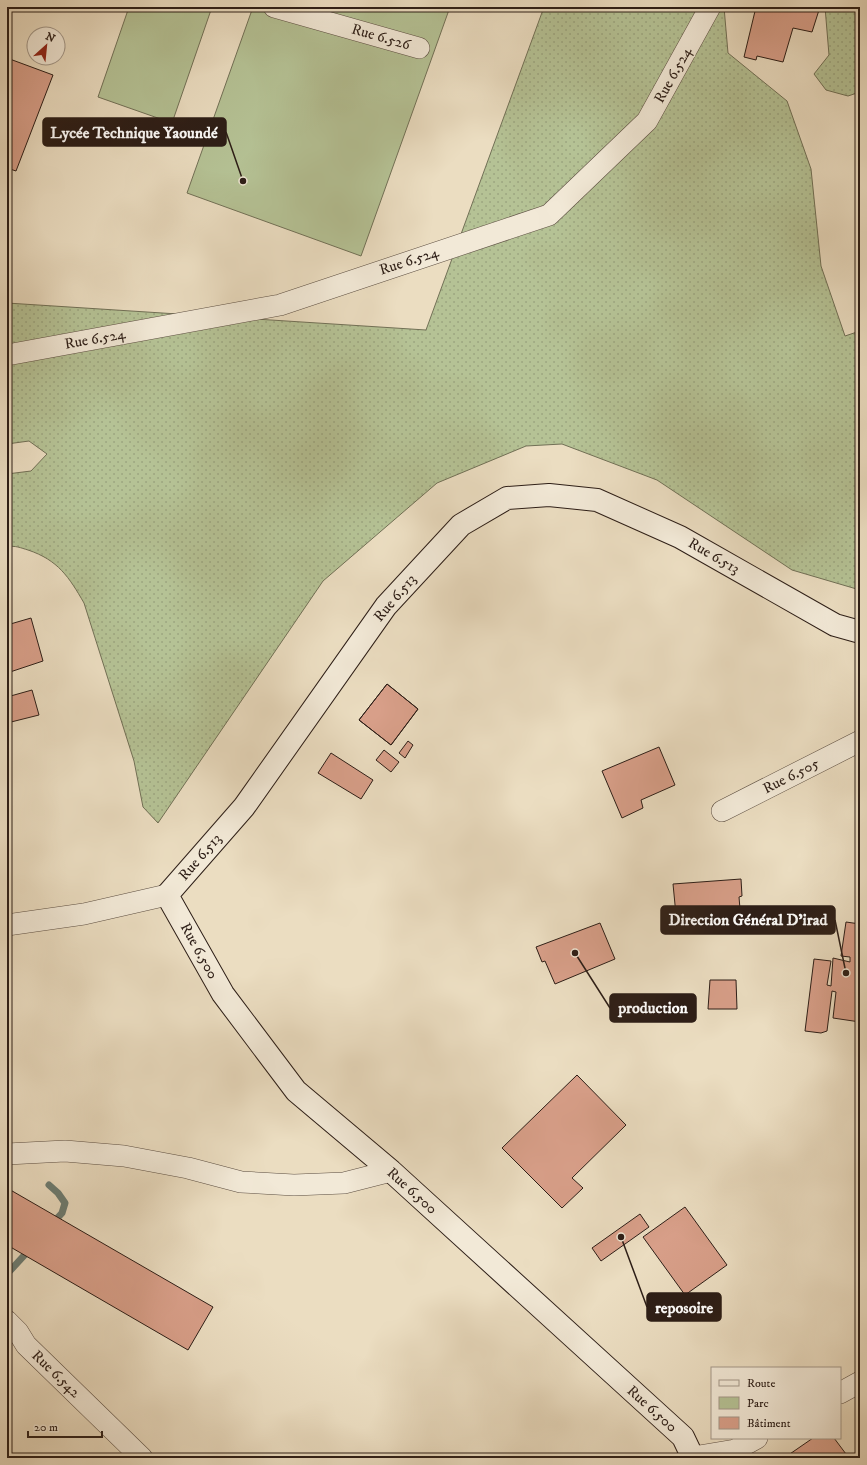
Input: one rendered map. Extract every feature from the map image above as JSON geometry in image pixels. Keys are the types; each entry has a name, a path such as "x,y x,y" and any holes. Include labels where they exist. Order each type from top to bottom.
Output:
{"street":[{"name":"Rue 6.526","path":"274,7 419,48"},
{"name":"Rue 6.524","path":"7,355 280,304 549,215 647,121 710,7"},
{"name":"Rue 6.513","path":"7,925 84,914 167,895 244,807 386,606 461,525 507,498 549,495 597,500 680,537 835,625 860,632"},
{"name":"Rue 6.505","path":"722,811 860,741"},
{"name":"Rue 6.500","path":"167,895 222,994 296,1092 391,1171 683,1437 693,1458"},
{"path":"7,1154 65,1151 124,1156 188,1168 241,1182 294,1185 344,1183 391,1171"},
{"name":"Rue 6.542","path":"11,1330 142,1458"},
{"path":"841,1392 860,1382"},
{"path":"693,1458 735,1450 755,1439"}],"green space":[{"path":"129,7 212,7 172,123 98,97"},
{"path":"253,7 450,7 361,256 187,193"},
{"path":"544,7 724,7 728,53 787,101 811,169 821,266 845,336 860,331 860,590 792,570 657,480 562,444 526,446 437,483 323,581 158,823 143,807 134,761 84,603 68,577 55,564 28,550 10,546 7,547 7,474 31,471 47,454 29,441 7,444 7,303 426,330"},
{"path":"825,7 860,7 860,92 848,96 826,90 814,74 829,55"}],"water":[{"path":"858,1042 860,1042 860,1062 856,1062"}],"building":[{"path":"756,7 810,7 819,10 812,32 793,28 783,62 757,56 756,60 744,57"},
{"path":"7,58 53,75 16,171 7,168"},
{"path":"31,618 43,661 7,673 7,625"},
{"path":"387,684 418,709 391,745 359,720"},
{"path":"387,684 418,709 391,745 359,720"},
{"path":"32,690 39,715 7,723 7,697"},
{"path":"408,741 413,745 405,758 399,753"},
{"path":"659,747 675,785 641,800 643,808 622,818 602,771"},
{"path":"384,750 399,762 391,772 376,760"},
{"path":"331,753 373,780 361,799 318,773"},
{"path":"741,879 742,896 739,897 741,921 677,925 673,884"},
{"path":"846,922 860,924 860,1022 833,1018 836,992 832,991 827,1031 821,1033 805,1031 814,959 831,961 827,985 831,986 833,958 850,962 850,957 841,956"},
{"path":"600,923 615,959 555,984 545,961 542,962 536,947"},
{"path":"710,980 736,980 737,1009 708,1009"},
{"path":"577,1075 626,1125 572,1178 583,1188 562,1208 502,1148"},
{"path":"7,1188 213,1307 188,1350 7,1245"},
{"path":"685,1207 727,1265 685,1295 643,1237"},
{"path":"640,1214 649,1227 601,1261 592,1248"},
{"path":"812,1439 835,1439 849,1458 784,1458"}],"waterway":[{"path":"49,1185 58,1193 65,1203 62,1213 52,1224"},
{"path":"7,1274 31,1248"}],"place":[{"name":"Lycée Technique Yaoundé","path":"243,181"},
{"name":"production","path":"575,953"},
{"name":"Direction Général D'irad","path":"846,973"},
{"name":"reposoire","path":"621,1237"}]}
